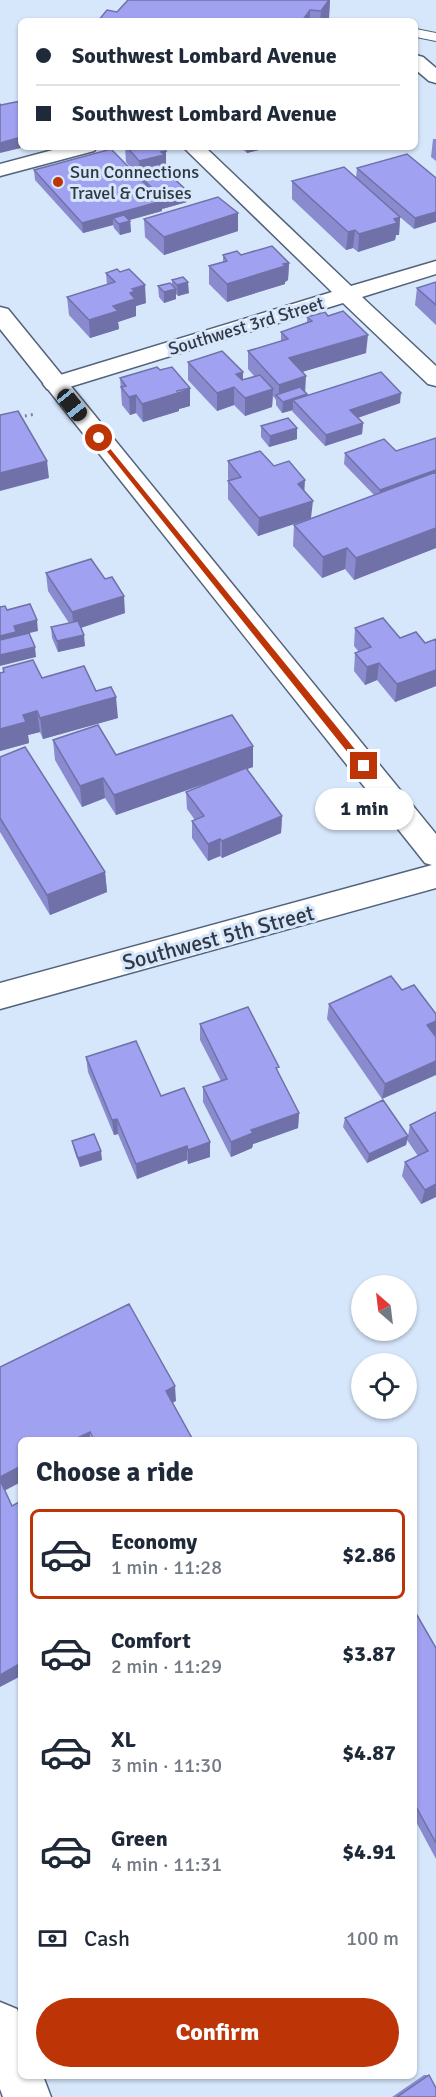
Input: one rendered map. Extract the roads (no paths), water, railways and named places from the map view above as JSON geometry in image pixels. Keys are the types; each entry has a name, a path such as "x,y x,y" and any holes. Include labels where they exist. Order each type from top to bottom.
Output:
{"street":[{"path":"418,63 436,77"},
{"path":"0,170 76,150"},
{"path":"196,150 436,379"},
{"name":"Southwest 3rd Street","path":"56,384 436,267"},
{"path":"0,314 436,855"},
{"name":"Southwest 5th Street","path":"0,996 436,876"},
{"path":"0,2026 18,2073"},
{"path":"20,2079 27,2097"}],"lane":[{"path":"418,33 436,37"}],"place":[{"name":"Sun Connections Travel & Cruises","path":"58,182"}]}
